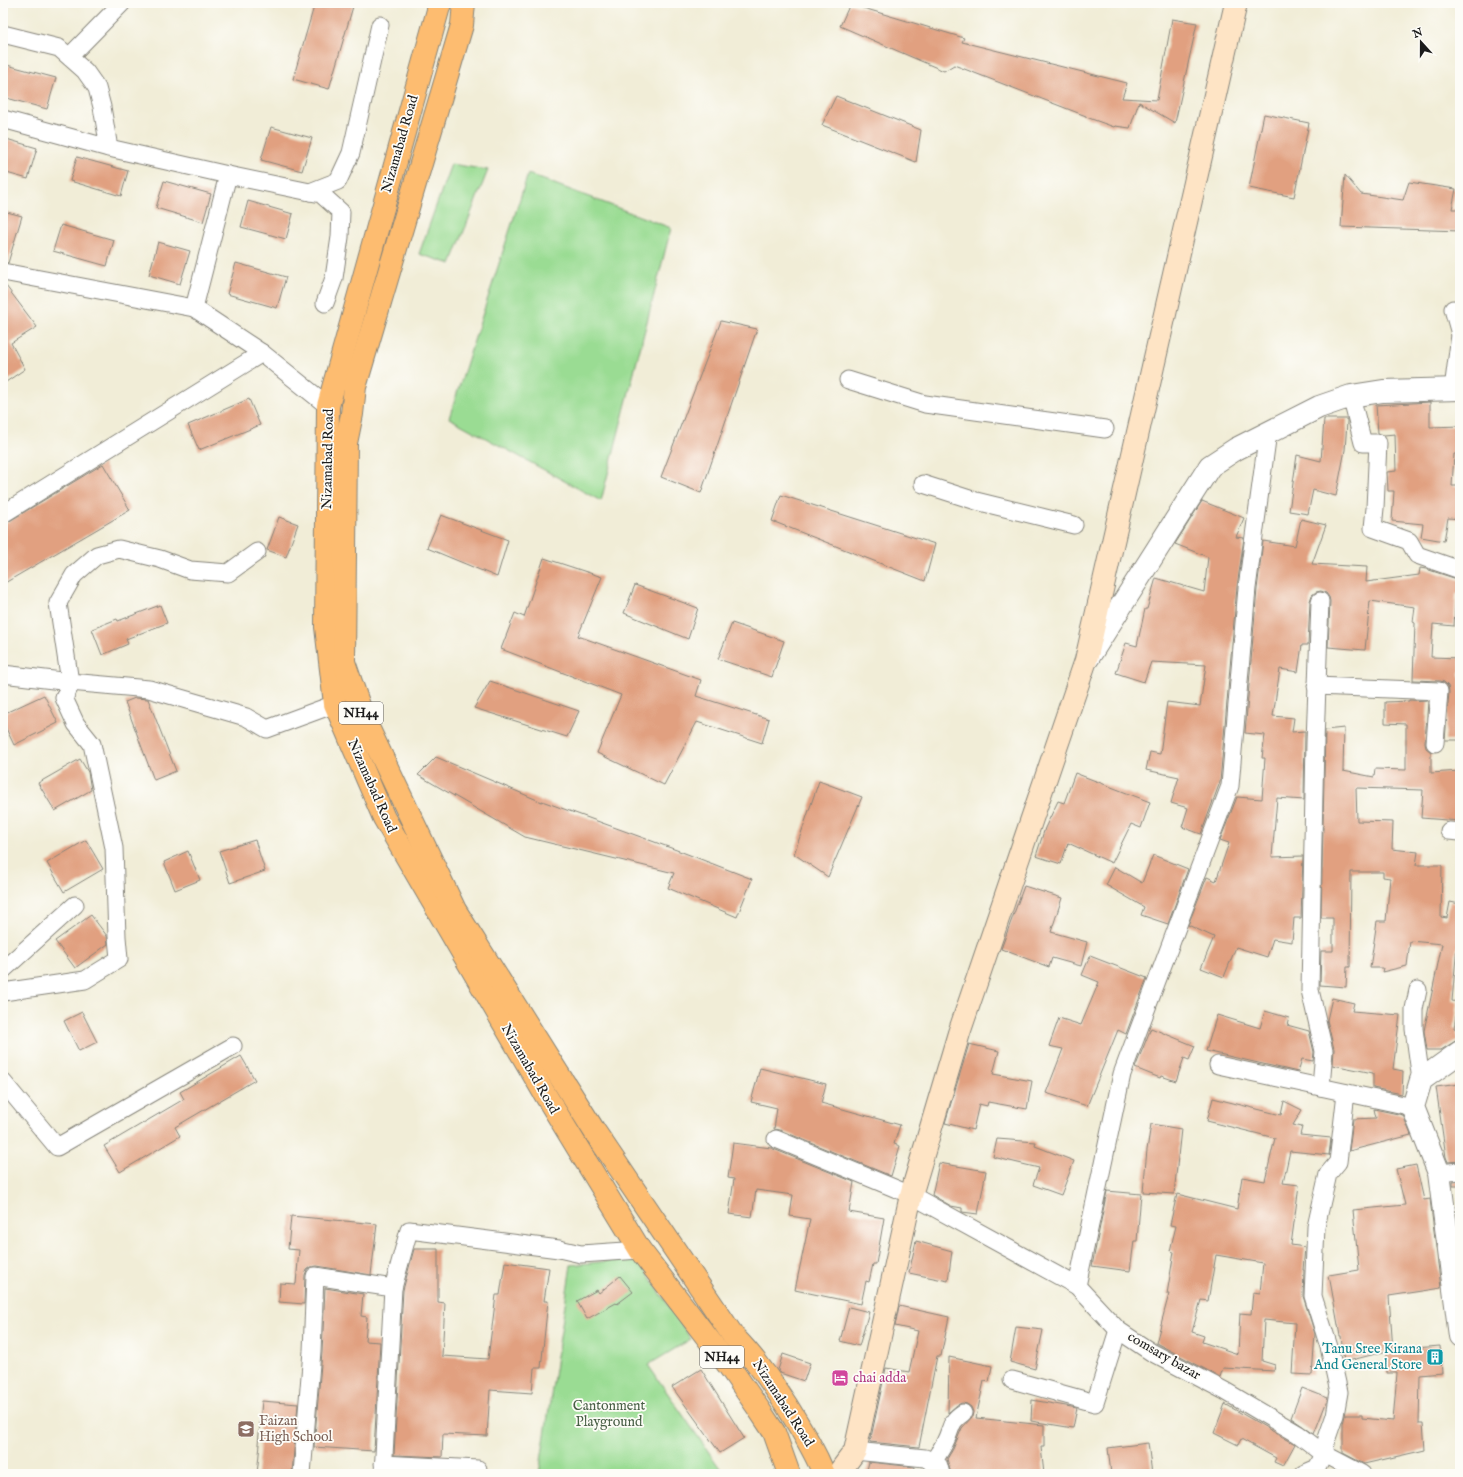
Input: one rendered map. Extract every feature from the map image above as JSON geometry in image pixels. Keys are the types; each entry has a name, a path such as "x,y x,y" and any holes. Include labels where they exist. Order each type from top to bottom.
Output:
{"highway":[{"name":"Nizamabad Road","path":"440,3 328,406 326,627 335,704 384,818 546,1096 640,1250 729,1366 774,1432 789,1474"},
{"name":"Nizamabad Road","path":"464,3 462,25 355,387 352,414 346,443 344,662 363,717 455,910 595,1132 734,1337 748,1350 771,1381 815,1451 824,1474"}],"main road":[{"path":"838,1474 855,1451 911,1194 958,1032 1086,660 1236,3"}],"street":[{"path":"70,56 122,3"},
{"path":"310,192 338,181 351,153 380,24"},
{"path":"3,34 59,48 86,71 97,88 102,107 108,148"},
{"path":"3,119 108,148 321,194 341,212 340,237 334,278 325,303"},
{"path":"194,308 228,175"},
{"path":"3,272 194,308 262,353 328,406"},
{"path":"1086,660 1210,466 1236,449 1268,432 1319,407 1351,396 1383,391 1457,389 1460,335 1454,309"},
{"path":"3,514 262,353"},
{"path":"848,380 925,404 1105,429"},
{"path":"1351,396 1363,443 1378,443 1373,528 1409,541 1417,555 1460,570"},
{"path":"1077,1286 1122,1074 1230,786 1247,588 1268,432"},
{"path":"923,484 976,501 1074,525"},
{"path":"3,992 85,980 119,959 114,848 92,744 76,724 64,698 70,688 70,682 58,603 74,575 97,555 119,549 160,559 190,570 228,573 257,552"},
{"path":"1320,600 1316,686 1310,990 1324,1051 1320,1087"},
{"path":"3,674 149,689 246,717 267,729 335,704"},
{"path":"1316,686 1439,691 1435,743"},
{"path":"3,970 75,905"},
{"path":"1418,990 1414,1009 1414,1029 1421,1080 1413,1107 1450,1172 1460,1336"},
{"path":"3,1082 57,1147 233,1046"},
{"path":"1421,1080 1460,1052"},
{"path":"1218,1064 1413,1107"},
{"path":"1304,1474 1317,1468 1324,1454 1327,1438 1335,1415 1339,1392 1329,1347 1313,1296 1316,1227 1328,1174 1338,1162 1346,1093"},
{"name":"comsary bazar","path":"776,1139 911,1194 1077,1286 1118,1330 1151,1352 1225,1391 1298,1434 1324,1454 1362,1474"},
{"path":"478,1469 383,1469 393,1288 409,1230 559,1249 582,1254 640,1250"},
{"path":"302,1474 312,1351 315,1276 393,1288"},
{"path":"1012,1380 1095,1403 1118,1330"},
{"path":"855,1451 925,1458 937,1468 951,1424 963,1413"}],"green space":[{"path":"451,164 488,170 451,264 419,254"},
{"path":"528,174 671,228 601,501 449,418"},
{"name":"Cantonment Playground","path":"637,1258 691,1339 648,1365 724,1474 539,1474 571,1265"}],"building":[{"path":"315,3 354,3 329,89 293,79"},
{"path":"850,4 964,38 962,42 1127,83 1122,98 1157,100 1172,19 1197,23 1175,123 1139,102 1130,128 1114,127 1086,117 954,65 944,71 840,26"},
{"path":"3,64 56,78 47,109 3,97"},
{"path":"836,96 921,130 916,162 822,125"},
{"path":"1264,114 1309,123 1294,197 1249,188"},
{"path":"271,127 312,138 302,171 261,160"},
{"path":"3,138 37,148 28,179 3,172"},
{"path":"77,157 128,171 121,196 70,181"},
{"path":"1345,175 1361,194 1403,200 1409,182 1456,189 1452,209 1460,209 1460,231 1341,227"},
{"path":"164,181 211,194 203,222 156,208"},
{"path":"248,201 293,214 286,239 241,227"},
{"path":"3,211 22,216 8,263 3,262"},
{"path":"61,225 114,240 107,266 53,251"},
{"path":"158,242 190,251 180,284 149,275"},
{"path":"236,263 286,277 277,308 227,294"},
{"path":"3,282 37,327 11,343 25,369 3,384"},
{"path":"721,321 757,329 701,493 661,477"},
{"path":"249,399 260,425 199,450 188,425"},
{"path":"1430,402 1430,427 1460,426 1460,454 1454,454 1452,486 1460,486 1460,519 1448,518 1444,541 1421,537 1423,524 1392,521 1394,491 1388,491 1387,472 1396,471 1395,434 1384,435 1378,433 1376,405"},
{"path":"1324,419 1347,419 1345,450 1336,496 1313,490 1308,514 1289,511 1297,455 1321,461"},
{"path":"103,464 130,510 3,584 3,524"},
{"path":"781,495 935,544 925,581 772,521"},
{"path":"1202,501 1244,518 1236,537 1244,538 1237,587 1220,782 1201,834 1182,827 1188,808 1171,803 1179,777 1146,770 1150,752 1160,754 1167,702 1200,706 1206,665 1151,662 1144,682 1116,673 1126,643 1137,646 1145,609 1147,609 1156,578 1204,592 1208,557 1175,544"},
{"path":"441,515 508,540 497,577 427,548"},
{"path":"279,517 298,524 286,557 267,550"},
{"path":"1301,519 1326,525 1312,564 1367,567 1366,582 1419,575 1420,568 1460,580 1459,594 1456,594 1454,626 1433,624 1431,657 1460,658 1460,740 1445,740 1449,692 1448,686 1444,682 1440,681 1413,680 1415,623 1413,622 1415,607 1370,601 1365,650 1328,647 1329,597 1326,593 1321,591 1312,595 1310,601 1308,645 1302,645 1298,672 1280,669 1273,716 1294,718 1292,732 1305,731 1304,800 1277,798 1272,857 1303,856 1301,918 1294,918 1292,942 1273,939 1267,957 1236,947 1224,977 1201,968 1214,937 1188,925 1207,877 1216,881 1229,843 1220,840 1237,797 1262,799 1265,758 1262,758 1265,735 1245,733 1257,589 1263,541 1295,546"},
{"path":"544,558 602,577 578,636 701,680 696,696 769,719 762,743 697,722 664,785 597,753 621,695 501,649 515,613 524,617"},
{"path":"635,585 698,608 688,639 624,613"},
{"path":"160,605 167,623 126,639 128,644 102,655 92,629"},
{"path":"732,623 784,641 772,677 718,659"},
{"path":"490,681 579,711 567,737 474,708"},
{"path":"44,695 58,723 14,745 3,722 3,714"},
{"path":"135,698 148,699 176,771 154,780 125,702"},
{"path":"1409,700 1428,701 1425,742 1426,748 1431,752 1431,773 1460,771 1460,821 1421,818 1423,790 1356,788 1357,821 1393,822 1392,849 1418,852 1416,865 1442,865 1441,917 1447,918 1450,902 1460,904 1460,946 1457,946 1452,1001 1458,1002 1454,1028 1457,1029 1457,1040 1441,1050 1427,1050 1424,1031 1442,944 1410,941 1407,966 1382,972 1383,968 1370,968 1377,921 1386,921 1390,878 1383,877 1383,872 1351,872 1350,967 1347,967 1346,987 1320,985 1321,951 1333,951 1333,918 1321,918 1325,730 1344,728 1343,771 1374,777 1375,769 1406,770 1406,724 1385,723 1385,702"},
{"path":"436,757 542,802 682,852 752,879 737,917 668,888 674,873 525,837 418,775"},
{"path":"80,759 88,772 91,790 55,811 38,783"},
{"path":"1075,773 1150,802 1141,828 1131,824 1112,863 1068,843 1061,864 1036,856 1045,828 1058,801 1064,803"},
{"path":"819,781 862,797 828,877 794,854"},
{"path":"86,840 103,869 64,892 47,863"},
{"path":"255,840 265,871 230,883 219,851"},
{"path":"188,851 200,880 175,890 164,862"},
{"path":"1153,855 1188,869 1168,924 1141,915 1144,907 1106,885 1115,867 1142,883"},
{"path":"1024,886 1062,898 1051,932 1087,942 1081,966 1052,958 1049,967 1001,949"},
{"path":"91,915 107,936 108,944 75,968 55,941"},
{"path":"1090,956 1147,978 1126,1034 1118,1030 1087,1106 1046,1093 1063,1049 1049,1046 1059,1018 1081,1025 1099,982 1082,975"},
{"path":"1332,998 1354,1003 1352,1011 1400,1015 1393,1069 1403,1071 1402,1094 1373,1088 1373,1073 1333,1065 1334,1049 1327,1020"},
{"path":"1265,1011 1289,1018 1287,1025 1309,1031 1314,1052 1313,1061 1302,1059 1298,1072 1206,1051 1217,1015 1260,1028"},
{"path":"82,1012 97,1042 79,1051 64,1021"},
{"path":"1151,1028 1195,1046 1189,1060 1184,1058 1176,1081 1161,1076 1160,1078 1135,1068"},
{"path":"969,1044 999,1051 993,1074 1032,1081 1027,1109 988,1102 987,1106 979,1104 973,1130 945,1123"},
{"path":"241,1056 255,1080 175,1127 180,1136 120,1172 104,1146 184,1099 180,1092"},
{"path":"760,1068 826,1084 821,1103 900,1125 894,1144 900,1146 891,1176 780,1130 774,1129 777,1108 751,1102"},
{"path":"1460,1084 1460,1161 1448,1162 1436,1087"},
{"path":"1213,1098 1281,1115 1284,1101 1302,1110 1293,1125 1302,1127 1300,1135 1331,1138 1329,1155 1290,1151 1283,1183 1299,1185 1291,1245 1305,1247 1303,1296 1315,1334 1312,1375 1292,1374 1295,1323 1264,1320 1262,1361 1275,1365 1274,1371 1223,1368 1220,1377 1156,1343 1169,1294 1167,1294 1174,1252 1170,1251 1176,1226 1170,1225 1177,1194 1237,1209 1242,1177 1265,1181 1275,1138 1207,1121","holes":["1216,1255 1263,1263 1260,1293 1253,1292 1251,1314 1240,1313 1238,1354 1202,1342 1204,1336 1192,1332 1201,1300 1208,1301"]},
{"path":"1374,1109 1403,1115 1411,1135 1349,1151 1353,1119 1376,1118"},
{"path":"1151,1124 1181,1129 1174,1194 1143,1192"},
{"path":"997,1139 1036,1142 1035,1146 1074,1161 1061,1195 1033,1185 1039,1168 993,1157"},
{"path":"733,1143 771,1148 854,1182 849,1212 884,1218 876,1264 873,1264 869,1282 866,1281 861,1304 795,1290 810,1219 790,1216 793,1195 756,1190 752,1217 729,1214 734,1179 728,1178"},
{"path":"939,1163 986,1171 978,1214 962,1212 962,1208 951,1206 932,1195"},
{"path":"1416,1165 1424,1200 1430,1199 1441,1288 1389,1296 1393,1350 1440,1346 1442,1373 1420,1375 1419,1423 1423,1423 1425,1450 1364,1464 1343,1453 1343,1424 1345,1415 1362,1415 1362,1418 1393,1421 1397,1373 1387,1373 1387,1351 1344,1362 1341,1336 1329,1275 1359,1270 1353,1210 1405,1205 1396,1169"},
{"path":"1460,1181 1460,1186 1453,1186 1453,1182"},
{"path":"1107,1191 1141,1194 1137,1241 1134,1241 1130,1271 1092,1266"},
{"path":"291,1216 377,1224 371,1275 317,1266 311,1267 307,1270 305,1275 304,1304 279,1302 280,1283 296,1284 299,1250 288,1249"},
{"path":"916,1241 952,1251 948,1281 909,1273"},
{"path":"414,1249 438,1249 438,1302 445,1303 442,1356 488,1359 496,1295 500,1295 505,1262 549,1268 544,1301 548,1301 541,1368 534,1368 532,1393 490,1390 487,1436 443,1434 442,1457 394,1455 403,1290"},
{"path":"620,1276 633,1292 617,1304 616,1303 587,1319 577,1301 597,1290 599,1293"},
{"path":"325,1288 363,1294 361,1316 367,1317 365,1341 380,1342 374,1451 314,1447 322,1352"},
{"path":"899,1306 949,1317 941,1356 937,1356 919,1447 870,1442 886,1368 909,1372 918,1331 895,1326"},
{"path":"849,1307 869,1312 859,1346 840,1341"},
{"path":"1016,1327 1043,1330 1035,1369 1010,1362"},
{"path":"783,1354 810,1363 804,1381 780,1373 778,1370"},
{"path":"949,1357 992,1366 989,1382 984,1381 976,1418 1044,1425 1044,1447 1041,1447 1044,1474 951,1474 947,1459 962,1428 972,1417 973,1412 971,1407 962,1403 957,1405 948,1413"},
{"path":"701,1369 744,1438 720,1453 672,1387"},
{"path":"1302,1388 1328,1398 1314,1434 1291,1418"},
{"path":"1032,1400 1077,1408 1073,1428 1031,1421"},
{"path":"262,1401 298,1404 292,1474 257,1474"},
{"path":"1225,1404 1295,1444 1283,1466 1274,1462 1276,1458 1241,1439 1238,1445 1214,1433"},
{"path":"1148,1443 1152,1474 1111,1474 1108,1448"},
{"path":"869,1462 915,1467 914,1474 866,1474"}],"place":[{"name":"Tanu Sree Kirana And General Store","path":"1435,1357"},
{"name":"chai adda","path":"840,1378"},
{"name":"Faizan High School","path":"246,1429"}]}
